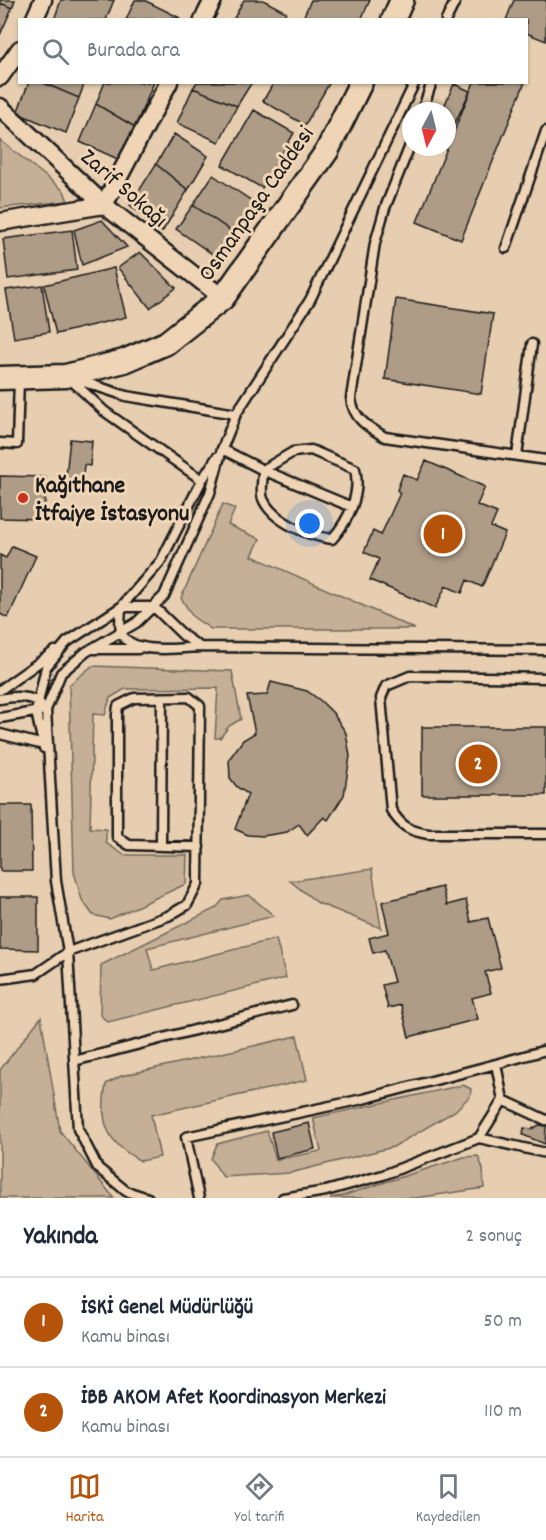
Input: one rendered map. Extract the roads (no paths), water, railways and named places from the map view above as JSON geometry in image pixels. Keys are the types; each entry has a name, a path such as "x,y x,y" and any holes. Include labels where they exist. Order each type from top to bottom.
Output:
{"main road":[{"path":"394,18 402,0"},
{"name":"Osmanpaşa Caddesi","path":"9,378 66,376 124,361 166,343 223,298 327,151 360,84"}],"street":[{"path":"35,18 43,0"},
{"path":"204,18 213,0"},
{"path":"0,77 18,52"},
{"path":"0,222 104,205 168,84"},
{"name":"Zarif Sokağı","path":"0,107 104,205 223,298"}],"lane":[{"path":"447,18 457,0"},
{"path":"453,18 457,0"},
{"path":"148,1198 135,1196 126,1191 98,1168 78,1129 68,952 56,881 46,710 61,673 91,649 136,623 164,596 210,493 222,449 236,414 310,300 415,84"},
{"path":"425,102 431,84"},
{"path":"506,248 546,131"},
{"path":"406,156 385,208 375,243 352,387 352,409 364,424 385,437 546,460"},
{"path":"517,456 532,344"},
{"path":"66,376 126,396 236,414"},
{"path":"66,376 105,411 202,480"},
{"path":"0,443 17,444 9,378"},
{"path":"0,690 121,607 161,561 202,480 222,449"},
{"path":"222,449 263,470 352,507"},
{"path":"311,450 355,469 359,484 352,507 341,528 332,539 319,537 275,515 263,498 263,470 292,452 311,450"},
{"path":"121,607 154,607 184,636 200,647"},
{"path":"121,607 121,632 130,643 150,649"},
{"path":"50,780 36,712 37,701 46,667 67,642"},
{"path":"91,649 200,647 546,650"},
{"path":"546,678 410,676 386,686 381,698 391,810 400,823 412,832 428,834 546,834"},
{"path":"0,699 13,696 37,701 46,710"},
{"path":"1,981 36,974 68,952 168,916 187,905 198,884 199,847 200,706 189,697 127,699 118,706 115,828 117,837 124,844 199,847"},
{"path":"161,845 162,699"},
{"path":"0,718 46,710"},
{"path":"0,734 44,745"},
{"path":"74,1061 292,1005"},
{"path":"199,1198 186,1137 363,1099 546,1050"},
{"path":"479,1138 503,1100 496,1064"},
{"path":"503,1100 546,1120"},
{"path":"283,1198 326,1191 383,1175 479,1138 546,1152"}],"place":[{"name":"Kağıthane İtfaiye İstasyonu","path":"23,498"},
{"name":"İSKİ Genel Müdürlüğü","path":"443,534"},
{"name":"İBB AKOM Afet Koordinasyon Merkezi","path":"478,764"}]}
